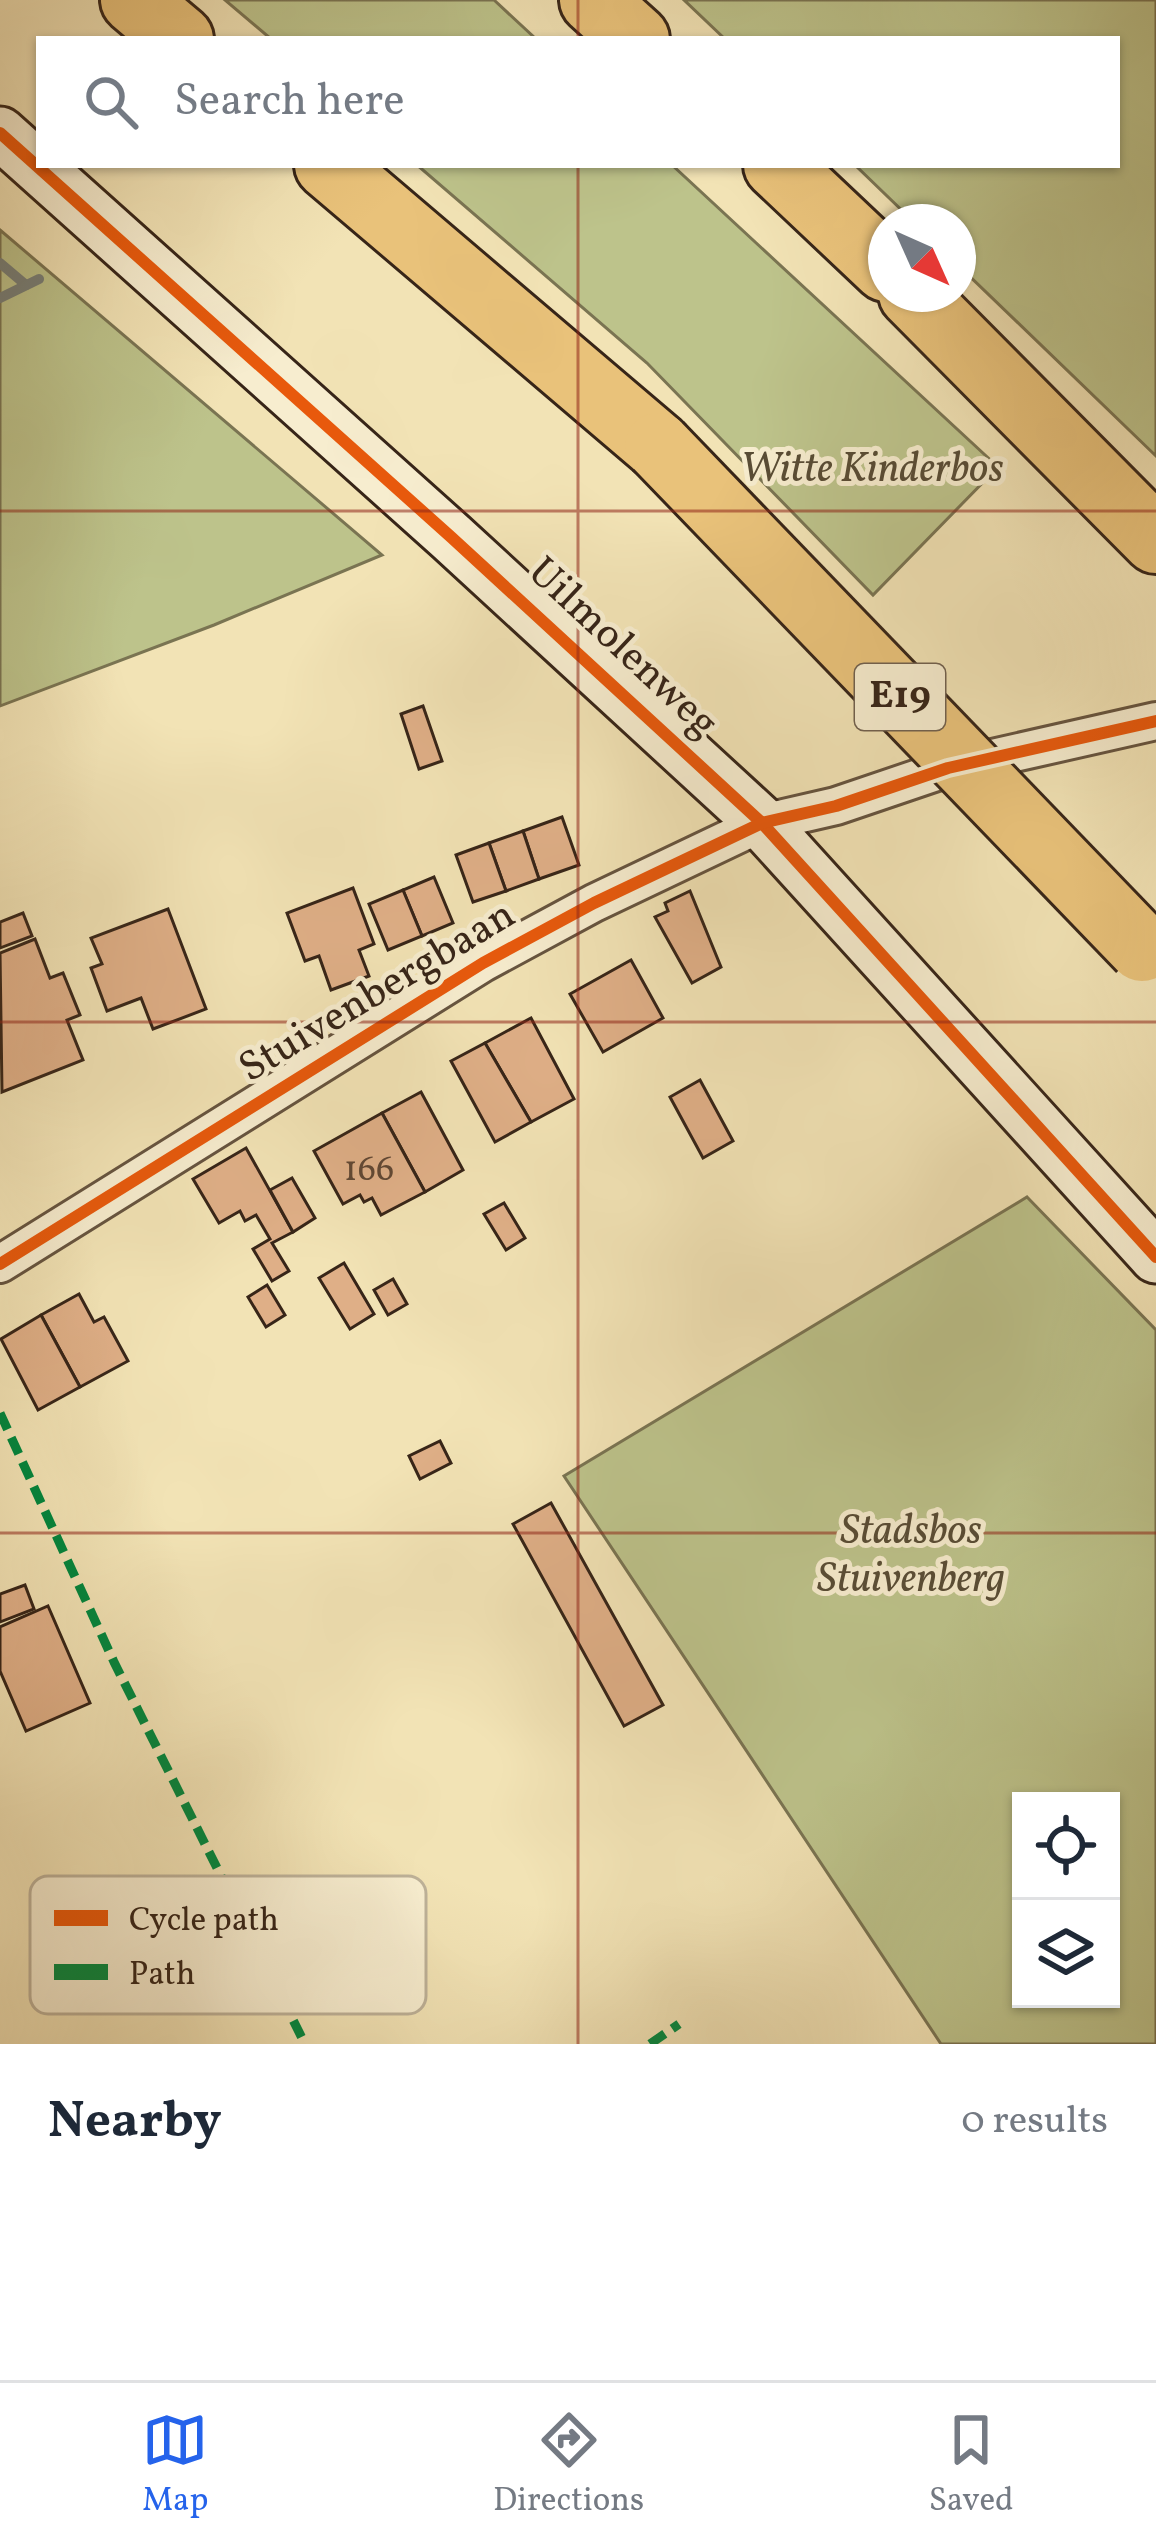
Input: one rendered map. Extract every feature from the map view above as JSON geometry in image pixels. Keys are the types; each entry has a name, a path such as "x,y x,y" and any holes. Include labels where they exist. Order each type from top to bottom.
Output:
{"highway":[{"path":"134,0 176,36"},
{"path":"593,0 634,36"},
{"name":"E19","path":"332,168 658,446 1149,955"},
{"path":"780,168 866,248"},
{"path":"930,312 1156,540"}],"main road":[{"name":"Uilmolenweg","path":"0,133 36,166"},
{"name":"Uilmolenweg","path":"39,168 762,823 1156,1257"}],"street":[{"name":"Stuivenbergbaan","path":"0,1264 483,963 594,903 762,823 836,806 948,768 1156,721"}],"green space":[{"path":"225,0 494,0 533,36 267,36"},
{"path":"684,0 1156,0 1156,456 976,282 976,204 895,204 858,168 1120,168 1120,36 722,36"},
{"name":"Witte Kinderbos","path":"420,168 675,168 998,467 873,595 647,363"},
{"path":"0,230 382,555 0,706"},
{"name":"Stadsbos Stuivenberg","path":"1027,1197 1156,1330 1156,2044 941,2044 564,1476"}],"building":[{"path":"423,706 442,761 419,769 401,714"},
{"path":"562,817 579,865 539,879 523,831"},
{"path":"523,831 539,879 506,891 489,843"},
{"path":"489,843 506,891 473,902 456,855"},
{"path":"434,877 453,923 422,936 403,890"},
{"path":"353,888 374,944 359,950 369,976 331,990 319,956 305,961 287,913"},
{"path":"403,890 422,936 388,950 369,904"},
{"path":"690,891 721,967 692,983 655,917 668,911 665,903"},
{"path":"168,909 206,1009 153,1029 141,998 107,1011 91,968 102,964 91,938"},
{"path":"23,913 32,936 0,948 0,922"},
{"path":"35,939 50,978 63,973 80,1015 67,1020 83,1060 2,1092 0,953"},
{"path":"631,960 663,1018 603,1052 570,994"},
{"path":"531,1018 574,1099 531,1122 485,1043"},
{"path":"485,1043 531,1122 495,1142 451,1061"},
{"path":"700,1080 733,1141 703,1158 670,1097"},
{"path":"421,1092 463,1170 425,1192 382,1113"},
{"path":"382,1113 425,1192 381,1215 372,1198 364,1202 360,1195 343,1204 314,1151"},
{"path":"246,1148 293,1232 272,1243 289,1271 272,1281 253,1249 270,1239 256,1215 245,1221 240,1211 219,1223 193,1179"},
{"path":"292,1178 315,1218 293,1232 270,1190"},
{"path":"504,1203 525,1238 506,1250 484,1214"},
{"path":"344,1263 374,1314 350,1329 319,1278"},
{"path":"393,1279 407,1304 388,1315 374,1290"},
{"path":"267,1285 285,1315 266,1327 248,1297"},
{"path":"79,1294 94,1322 104,1317 128,1361 80,1387 41,1315"},
{"path":"41,1315 80,1387 38,1410 1,1339"},
{"path":"440,1441 451,1463 420,1479 409,1456"},
{"path":"551,1503 663,1705 624,1726 513,1524"},
{"path":"25,1585 34,1609 0,1622 0,1594"},
{"path":"48,1606 90,1703 26,1731 0,1671 0,1627"}],"waterway":[{"path":"0,263 26,285"},
{"path":"0,298 39,279"}],"marked path":[{"path":"0,1413 114,1662 221,1876"},
{"path":"290,2014 305,2044"},
{"path":"650,2044 679,2024"}],"cycle path":[{"path":"0,133 36,165"},
{"path":"39,168 762,823 1156,1257"},
{"path":"0,1264 483,963 594,903 762,823 836,806 948,768 1156,721"}]}
